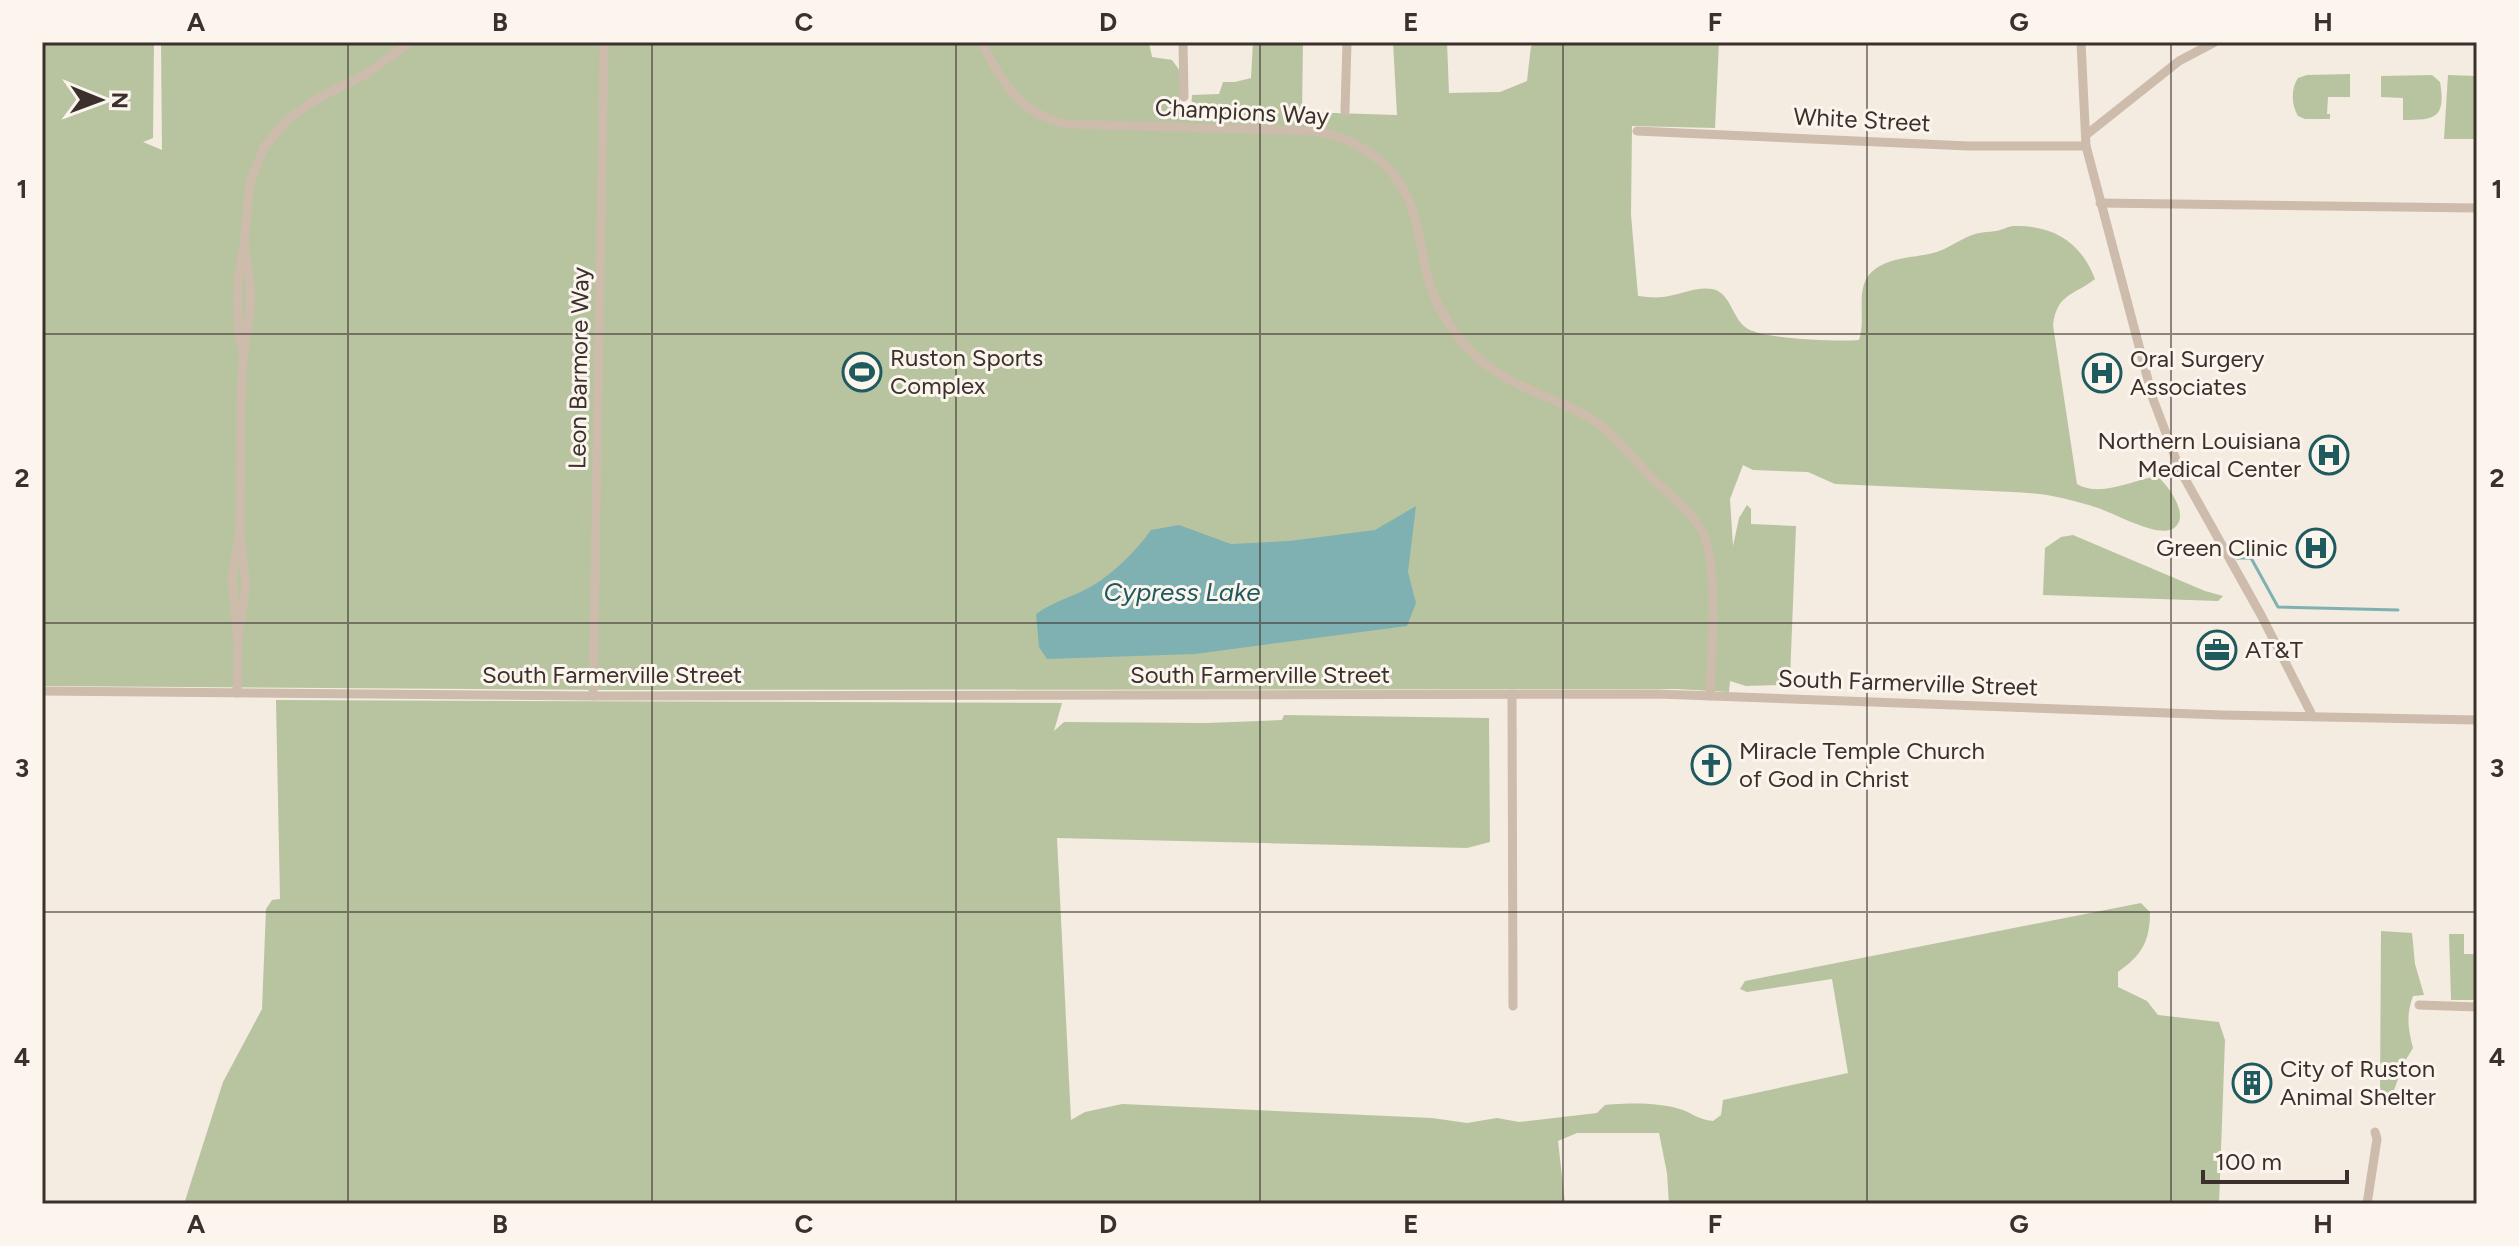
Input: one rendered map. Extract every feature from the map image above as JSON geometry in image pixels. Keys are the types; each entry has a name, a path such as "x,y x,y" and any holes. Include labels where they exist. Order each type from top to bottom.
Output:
{"street":[{"path":"237,693 238,635 246,586 240,532 243,358 250,310 250,283 244,243 250,182 264,147 301,108 368,73 410,42"},
{"name":"Leon Barmore Way","path":"593,696 604,42"},
{"name":"Champions Way","path":"981,42 1012,92 1030,111 1047,119 1066,124 1313,131 1347,139 1385,163 1409,201 1438,305 1454,331 1474,354 1504,378 1577,411 1608,431 1696,521 1705,537 1712,569 1710,696"},
{"path":"1183,42 1184,97"},
{"path":"1345,111 1347,42"},
{"path":"2081,42 2086,140 2153,399 2178,466 2261,615 2312,715"},
{"path":"2086,140 2179,61 2215,42"},
{"name":"White Street","path":"1637,131 1968,146 2086,140"},
{"path":"2100,203 2477,208"},
{"name":"South Farmerville Street","path":"42,691 593,696 1710,696 2222,715 2477,720"},
{"path":"1512,694 1513,1006"},
{"path":"2419,1005 2477,1007"},
{"path":"2367,1204 2377,1139 2375,1132"}],"green space":[{"name":"Ruston Sports Complex","path":"42,42 154,42 153,138 143,142 162,150 161,42 1149,42 1152,57 1172,60 1180,71 1180,108 1191,109 1192,95 1219,94 1223,82 1251,78 1253,42 1303,42 1302,112 1397,115 1393,42 1447,42 1449,93 1500,92 1527,81 1531,46 1540,42 1719,42 1715,128 1632,126 1631,215 1638,296 1660,297 1712,289 1723,295 1748,329 1802,339 1859,340 1864,285 1880,266 1894,260 1938,252 1975,234 2012,226 2028,226 2053,233 2074,246 2095,279 2063,301 2053,325 2077,484 2086,488 2106,489 2157,476 2176,501 2179,523 2167,531 2158,530 2094,507 2051,496 1835,484 1808,472 1753,470 1743,465 1730,499 1733,546 1739,518 1747,505 1751,509 1751,524 1796,526 1790,679 1784,685 1746,686 1730,681 1729,692 1677,689 622,690 42,686"},
{"path":"2350,74 2350,97 2328,97 2327,114 2330,114 2330,119 2298,116 2293,97 2298,78"},
{"path":"2432,75 2440,82 2441,103 2440,110 2431,117 2403,120 2403,98 2381,97 2381,76"},
{"path":"2448,75 2477,76 2477,139 2444,139"},
{"path":"2073,535 2223,596 2218,601 2043,595 2045,548 2061,537"},
{"path":"276,700 1062,703 1054,731 1064,722 1207,723 1282,720 1284,715 1489,718 1490,842 1467,848 1057,838 1071,1120 1085,1112 1122,1104 1432,1118 1467,1123 1497,1118 1519,1122 1597,1113 1605,1105 1654,1104 1713,1121 1721,1115 1723,1100 1848,1073 1832,979 1747,992 1740,989 1745,981 2141,903 2150,912 2146,939 2139,953 2118,972 2118,987 2147,1001 2158,1015 2219,1022 2225,1040 2219,1204 1669,1204 1659,1133 1577,1133 1558,1141 1565,1204 184,1204 223,1082 262,1009 266,909 272,900 280,899"},
{"path":"2381,931 2412,933 2415,964 2424,995 2413,996 2409,1009 2413,1048 2391,1098 2380,1099"},
{"path":"2449,934 2464,934 2464,954 2477,954 2477,1000 2451,1000"}],"water":[{"name":"Cypress Lake","path":"1416,506 1408,572 1416,603 1407,626 1195,654 1047,659 1039,647 1036,614 1100,581 1139,546 1151,530 1179,525 1231,544 1289,541 1375,530"}],"waterway":[{"path":"2237,558 2251,558 2278,607 2398,610"}],"place":[{"name":"Ruston Sports Complex","path":"862,372"},
{"name":"Oral Surgery Associates","path":"2102,373"},
{"name":"Northern Louisiana Medical Center","path":"2329,455"},
{"name":"Green Clinic","path":"2316,548"},
{"name":"AT&T","path":"2217,650"},
{"name":"Miracle Temple Church of God in Christ","path":"1711,765"},
{"name":"City of Ruston Animal Shelter","path":"2252,1083"}]}
